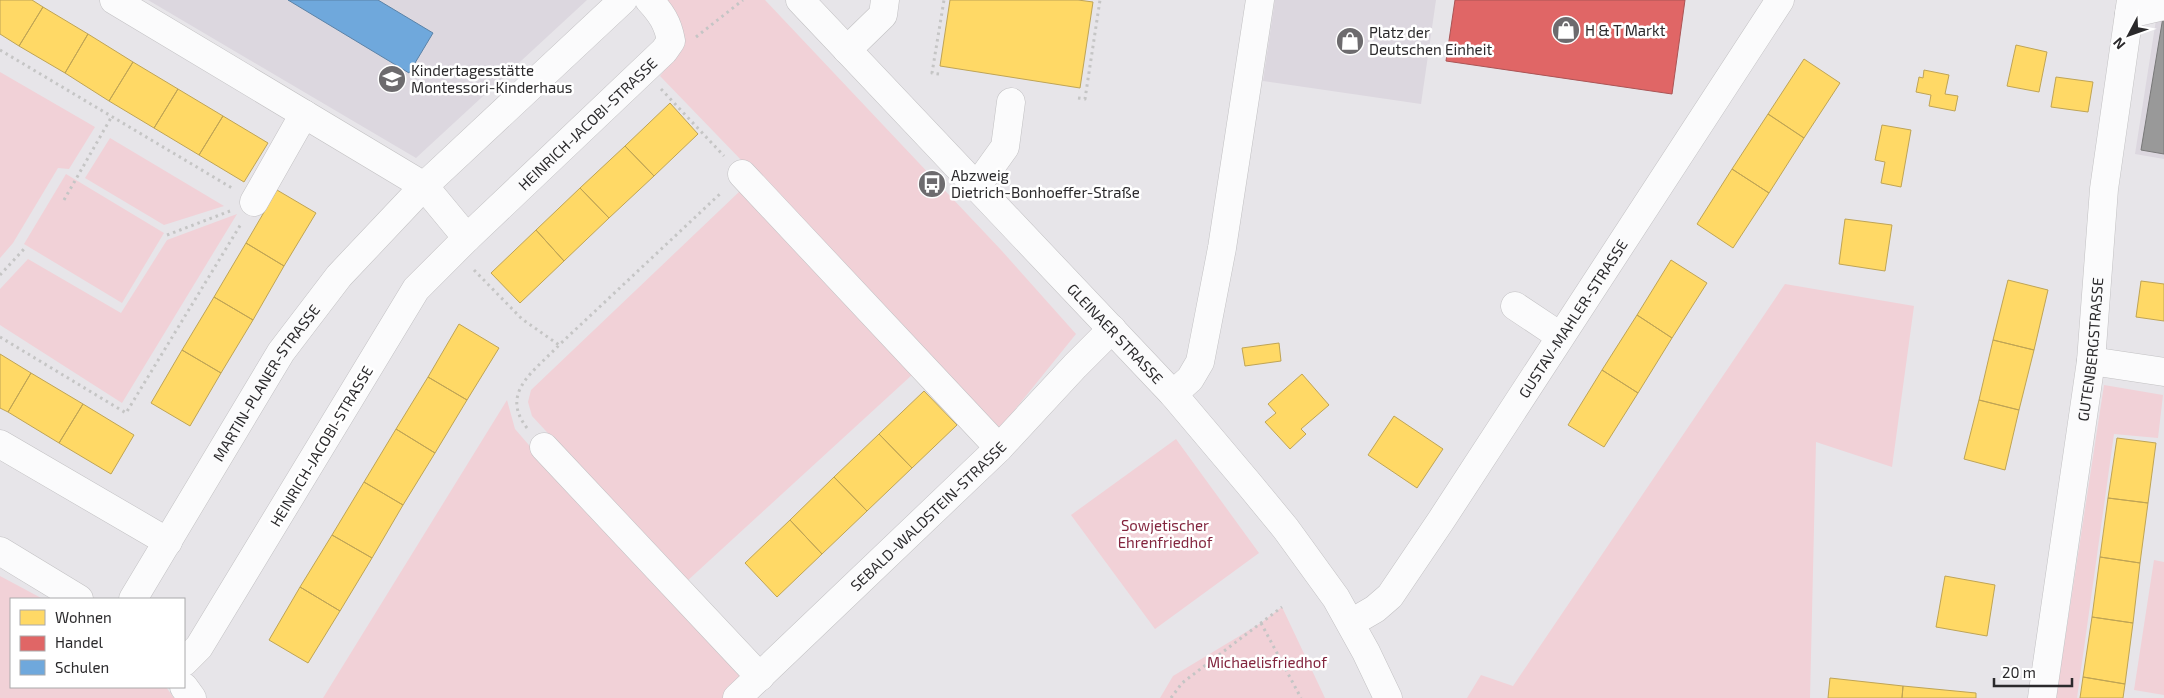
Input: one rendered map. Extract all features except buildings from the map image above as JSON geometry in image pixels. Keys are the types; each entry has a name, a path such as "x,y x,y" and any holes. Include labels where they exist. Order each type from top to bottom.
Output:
{"street":[{"path":"114,0 424,186 461,244"},
{"name":"MARTIN-PLANER-STRASSE","path":"134,598 281,352 339,276 424,186 623,0"},
{"path":"649,0 661,13 668,27 671,41"},
{"name":"GLEINAER STRASSE","path":"800,0 1173,394 1286,529 1318,571 1351,623 1388,698"},
{"path":"847,50 883,15 885,0"},
{"path":"1173,394 1190,379 1200,362 1222,248 1260,0"},
{"name":"GUSTAV-MAHLER-STRASSE","path":"1351,623 1375,609 1390,596 1780,0"},
{"path":"2130,7 2164,6"},
{"name":"GUTENBERGSTRASSE","path":"2042,698 2091,361 2104,189 2130,7"},
{"name":"HEINRICH-JACOBI-STRASSE","path":"185,661 198,647 416,289 644,71 671,41"},
{"path":"977,186 1005,148 1011,102"},
{"path":"254,202 304,114"},
{"path":"742,174 999,448"},
{"path":"1514,306 1560,336"},
{"name":"SEBALD-WALDSTEIN-STRASSE","path":"737,698 999,448 1112,329"},
{"path":"2091,361 2164,372"},
{"path":"0,444 168,542"},
{"path":"544,447 760,677"},
{"path":"0,550 77,598"}],"path":[{"path":"671,41 694,39 742,0"},
{"path":"939,74 932,73 944,0"},
{"path":"1078,98 1085,99 1100,0"},
{"path":"0,50 254,202"},
{"path":"544,447 518,417 515,405 516,395 521,384 559,345 742,174 644,71"},
{"path":"64,200 112,116"},
{"path":"167,235 254,202"},
{"path":"0,337 126,413 254,202"},
{"path":"461,244 522,319 559,345"},
{"path":"0,275 24,249"},
{"path":"1171,698 1182,683 1282,607"},
{"path":"1261,623 1300,698"}],"shaded area":[{"name":"Kindertagesstätte Montessori-Kinderhaus","path":"148,0 587,0 416,158"},
{"name":"Platz der Deutschen Einheit","path":"1275,0 1436,0 1421,104 1263,81"},
{"path":"2164,6 2164,159 2135,154 2158,7"}],"green space":[{"path":"664,0 765,0 1002,251 1076,334 1000,428 660,76 674,58"},
{"path":"0,72 95,127 69,169 58,168 13,243 0,258"},
{"path":"110,138 224,206 164,225 85,178"},
{"path":"66,174 164,233 122,303 24,244"},
{"path":"740,191 913,374 686,582 532,416 528,402 531,390"},
{"path":"237,214 122,403 0,325 0,289 28,259 121,313 167,240"},
{"path":"1785,284 1914,306 1892,467 1816,442 1810,698 1467,698 1481,675 1513,686"},
{"path":"2104,385 2163,395 2158,438 2114,434 2077,698 2056,698"},
{"path":"507,400 515,429 573,496 744,679 723,698 323,698"},
{"name":"Sowjetischer Ehrenfriedhof","path":"1176,439 1259,553 1155,629 1071,515"},
{"path":"2154,560 2164,562 2164,695 2134,690"},
{"path":"0,576 41,598 10,598 10,688 167,688 174,698 0,698"},
{"name":"Michaelisfriedhof","path":"1282,607 1325,698 1160,698 1173,676 1261,623"}],"place":[{"name":"H & T Markt","path":"1566,30"},
{"name":"Platz der Deutschen Einheit","path":"1350,41"},
{"name":"Kindertagesstätte Montessori-Kinderhaus","path":"392,79"},
{"name":"Abzweig Dietrich-Bonhoeffer-Straße","path":"932,184"}]}
